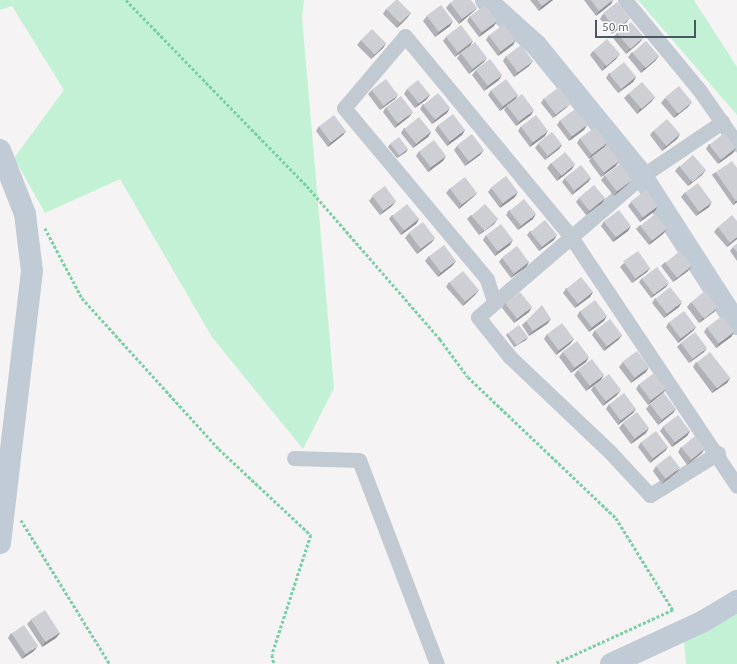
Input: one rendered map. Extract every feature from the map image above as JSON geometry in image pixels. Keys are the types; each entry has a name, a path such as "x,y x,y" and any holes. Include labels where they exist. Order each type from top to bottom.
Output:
{"street":[{"path":"486,0 536,45 642,176 737,324"},
{"path":"625,0 722,122 737,144"},
{"path":"494,301 487,279 344,108 405,36 571,237 718,453 737,486"},
{"path":"718,453 650,496 610,452 510,358 478,317 494,301 642,176 722,122"},
{"path":"0,150 25,214 32,271 4,491 0,543"},
{"path":"294,458 359,460 437,664"},
{"path":"611,664 696,625 737,601"}],"path":[{"path":"126,0 307,186 440,339 468,377 616,518 673,610 555,664"},
{"path":"25,214 46,229 82,298 219,449 311,535 272,655 274,664"},
{"path":"4,491 110,664"}],"green space":[{"path":"0,0 304,0 302,17 334,388 303,449 212,337 120,179 45,213 14,158 64,90 12,6 0,10"},
{"path":"638,0 694,0 737,67 737,115"},
{"path":"737,602 737,664 686,664 684,641"}],"building":[{"path":"398,0 411,13 400,23 386,9"},
{"path":"454,0 471,0 477,8 462,19 450,3"},
{"path":"537,0 550,0 542,6"},
{"path":"591,0 613,0 599,11"},
{"path":"617,2 630,18 616,30 603,13"},
{"path":"441,5 453,21 439,32 427,16"},
{"path":"485,5 497,21 482,32 470,16"},
{"path":"631,22 644,37 631,49 617,34"},
{"path":"504,24 516,40 501,51 489,35"},
{"path":"461,25 473,41 458,52 446,36"},
{"path":"372,29 386,43 375,54 361,40"},
{"path":"607,39 620,54 607,66 593,51"},
{"path":"646,41 659,56 646,68 632,53"},
{"path":"475,42 487,58 473,69 461,53"},
{"path":"521,45 533,61 518,72 506,56"},
{"path":"490,59 502,75 488,86 476,70"},
{"path":"624,62 636,77 621,89 609,74"},
{"path":"386,79 398,95 384,106 372,90"},
{"path":"506,79 518,95 503,106 491,90"},
{"path":"418,80 430,95 419,104 407,89"},
{"path":"642,82 655,97 642,109 628,94"},
{"path":"679,86 692,102 678,114 665,97"},
{"path":"559,87 571,103 556,114 544,98"},
{"path":"438,93 450,108 435,120 423,105"},
{"path":"522,94 534,110 519,121 507,105"},
{"path":"401,96 413,112 398,123 386,107"},
{"path":"575,109 587,125 572,136 560,120"},
{"path":"453,114 465,130 450,141 438,125"},
{"path":"334,115 346,131 331,142 319,126"},
{"path":"536,115 548,131 533,142 521,126"},
{"path":"419,117 431,132 416,144 404,129"},
{"path":"667,119 680,134 667,146 653,131"},
{"path":"595,127 607,143 592,154 580,138"},
{"path":"552,132 562,145 548,156 538,143"},
{"path":"724,133 736,148 721,160 709,145"},
{"path":"472,134 484,150 469,161 457,145"},
{"path":"399,137 408,149 399,156 390,144"},
{"path":"434,140 446,156 431,167 419,151"},
{"path":"607,145 619,161 604,172 592,156"},
{"path":"565,152 575,164 561,176 551,164"},
{"path":"693,155 706,170 693,182 679,167"},
{"path":"732,161 737,168 736,201 716,172"},
{"path":"620,164 632,180 617,191 605,175"},
{"path":"581,165 591,178 574,191 564,178"},
{"path":"506,176 518,192 503,203 491,187"},
{"path":"465,177 477,193 462,204 450,188"},
{"path":"698,183 712,202 699,212 685,192"},
{"path":"594,185 605,198 590,211 579,198"},
{"path":"385,186 396,201 383,211 372,195"},
{"path":"646,190 658,206 643,217 631,201"},
{"path":"524,199 536,214 521,226 509,211"},
{"path":"407,204 419,219 404,231 392,216"},
{"path":"485,204 498,219 485,231 471,216"},
{"path":"619,210 631,226 616,237 604,221"},
{"path":"655,214 667,229 652,241 640,226"},
{"path":"732,215 737,221 737,237 730,243 718,227"},
{"path":"545,220 557,235 542,247 530,232"},
{"path":"423,222 435,238 421,249 409,233"},
{"path":"501,224 513,240 498,251 486,235"},
{"path":"737,244 737,252 733,247"},
{"path":"444,245 456,261 441,272 429,256"},
{"path":"517,246 529,262 514,273 502,257"},
{"path":"638,251 650,268 635,279 623,261"},
{"path":"680,251 692,266 677,278 665,263"},
{"path":"657,267 669,283 654,294 642,278"},
{"path":"463,271 479,290 465,302 449,283"},
{"path":"581,277 593,292 578,304 566,289"},
{"path":"670,287 682,302 667,314 655,299"},
{"path":"705,291 718,307 704,319 691,302"},
{"path":"520,292 532,307 517,319 505,304"},
{"path":"595,300 607,316 592,327 580,311"},
{"path":"542,305 551,319 533,331 526,321"},
{"path":"684,311 696,327 681,338 669,322"},
{"path":"722,316 734,332 719,343 707,327"},
{"path":"610,319 622,335 607,346 595,330"},
{"path":"562,323 574,339 559,350 547,334"},
{"path":"519,325 528,337 517,345 508,333"},
{"path":"695,332 707,348 693,359 681,343"},
{"path":"577,341 589,357 575,368 563,352"},
{"path":"637,351 649,367 635,378 623,362"},
{"path":"710,352 730,378 717,388 697,362"},
{"path":"592,359 604,375 590,386 578,370"},
{"path":"654,373 666,389 651,400 639,384"},
{"path":"609,374 621,390 606,401 594,385"},
{"path":"624,393 636,409 621,420 609,404"},
{"path":"664,393 676,409 662,420 650,404"},
{"path":"637,412 649,428 635,439 623,423"},
{"path":"678,415 690,431 675,442 663,426"},
{"path":"656,431 668,447 653,458 641,442"},
{"path":"695,436 705,448 691,460 681,448"},
{"path":"670,455 680,468 666,479 656,466"},
{"path":"45,610 60,633 45,642 31,619"},
{"path":"24,625 38,646 26,654 12,633"}]}
